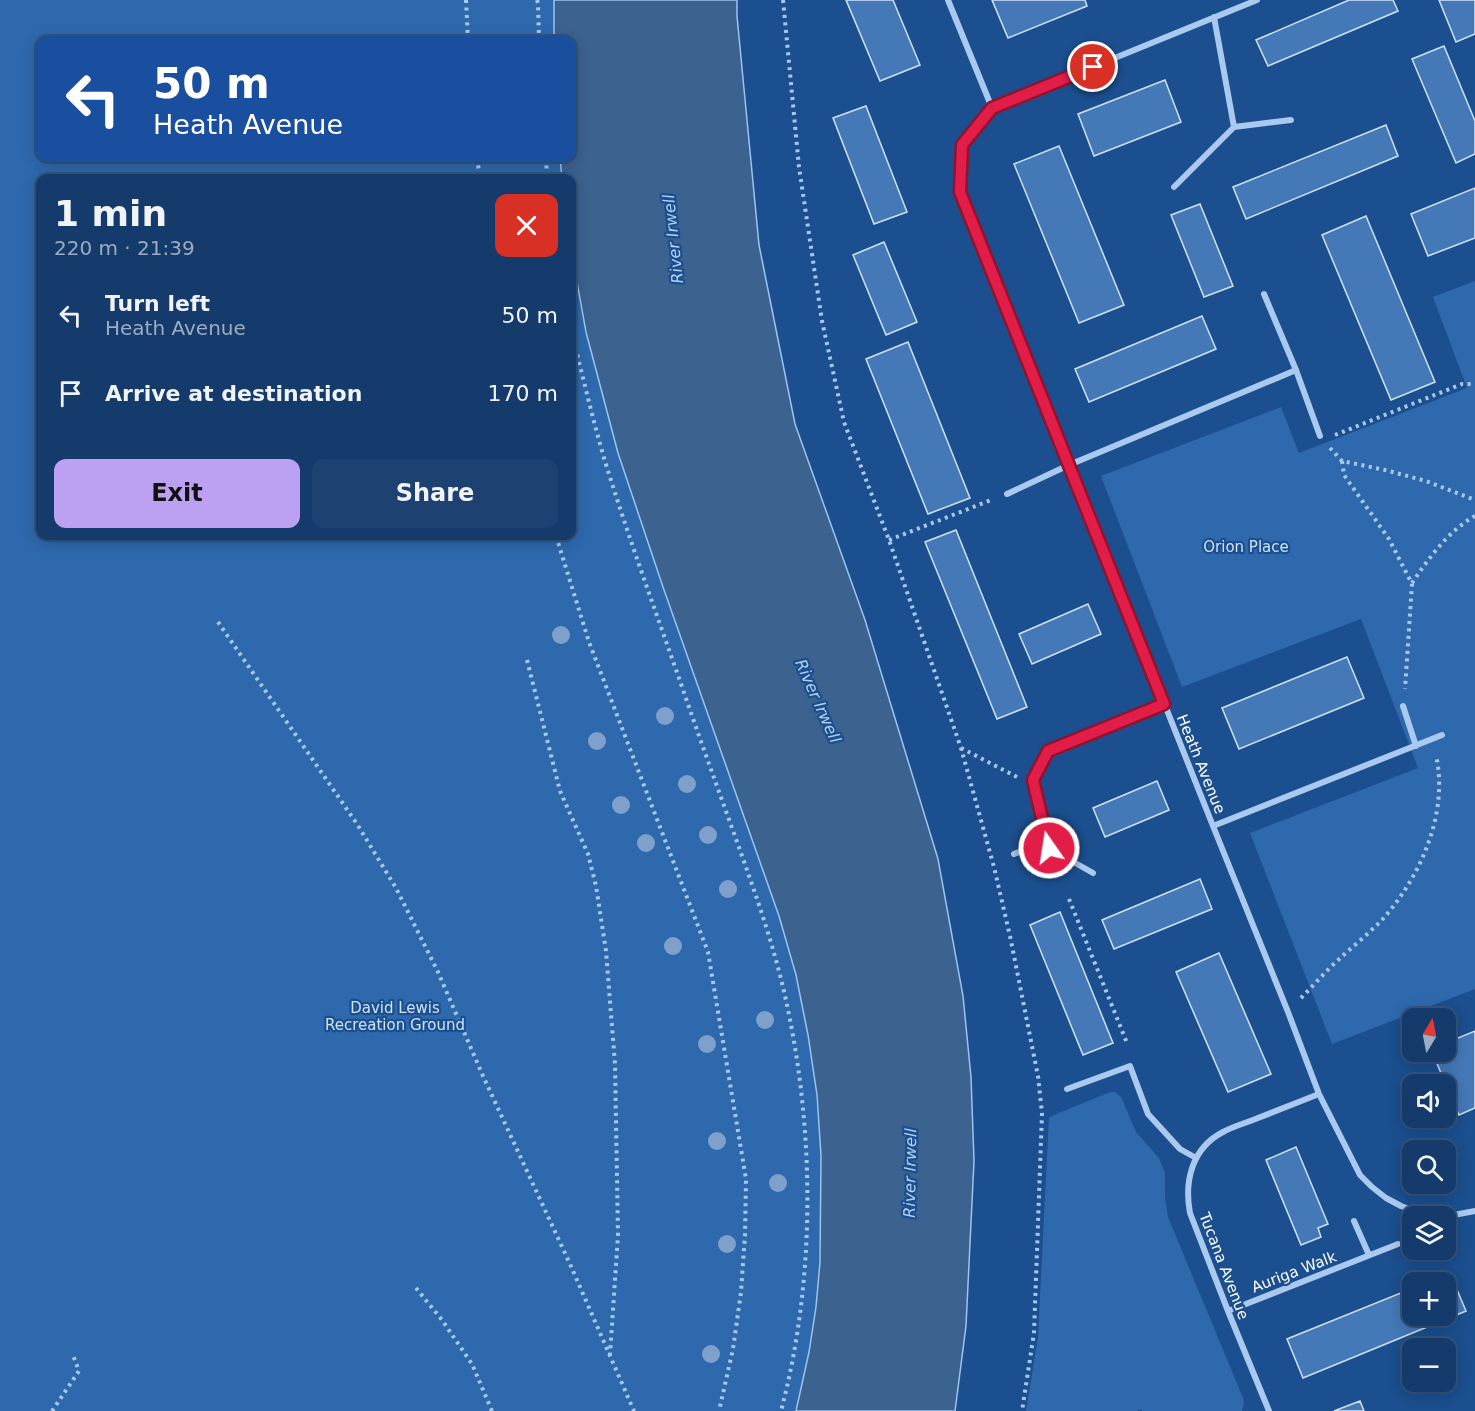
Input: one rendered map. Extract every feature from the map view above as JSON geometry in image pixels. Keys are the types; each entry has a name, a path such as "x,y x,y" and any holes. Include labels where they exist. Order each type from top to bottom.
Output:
{"street":[{"path":"948,0 992,108"},
{"name":"Heath Avenue","path":"1257,0 992,108 962,145 960,192 1288,1012 1319,1095 1360,1175 1372,1188 1386,1198 1417,1212 1454,1215 1475,1211"},
{"path":"1214,17 1234,127"},
{"path":"1174,187 1234,127 1291,120"},
{"path":"1264,294 1321,438"},
{"path":"1007,494 1069,465 1296,370"},
{"path":"1093,873 1049,848 1033,780 1048,751 1164,704"},
{"path":"1403,706 1416,746"},
{"path":"1213,826 1442,735"},
{"path":"1014,854 1047,840"},
{"path":"1067,1089 1130,1066 1148,1114 1180,1149 1196,1158"},
{"name":"Tucana Avenue","path":"1269,1411 1190,1213 1187,1199 1188,1185 1196,1158 1207,1144 1221,1133 1319,1095"},
{"path":"1354,1221 1369,1255"},
{"name":"Auriga Walk","path":"1228,1311 1398,1244"}],"path":[{"path":"466,0 468,36"},
{"path":"537,0 539,36"},
{"path":"783,0 799,168 822,321 844,422 889,540 961,748 994,867 1038,1076 1042,1113 1034,1333 1022,1411"},
{"path":"576,348 604,457 648,592 763,915 782,984 796,1054 806,1138 804,1274 795,1345 781,1411"},
{"path":"1412,584 1389,539 1344,475 1342,461 1321,438 1462,384 1475,384"},
{"path":"1342,461 1416,478 1475,500"},
{"path":"889,540 1007,494"},
{"path":"1403,706 1412,584 1432,554 1463,522 1475,516"},
{"path":"557,540 589,642 708,952 746,1179 741,1292 733,1349 720,1411"},
{"path":"218,622 357,824 396,888 438,972 634,1411"},
{"path":"527,660 560,791 588,854 597,886 606,951 615,1064 618,1235 610,1356"},
{"path":"1288,1012 1336,962 1382,920 1403,893 1416,870 1427,846 1440,795 1439,769 1432,740"},
{"path":"961,748 1017,777 1033,780"},
{"path":"1069,899 1127,1043"},
{"path":"416,1288 442,1320 472,1364 492,1411"},
{"path":"52,1411 79,1371 73,1355"}],"green space":[{"name":"David Lewis Recreation Ground","path":"0,0 554,0 554,36 36,36 36,162 560,162 562,174 36,174 36,540 576,540 576,276 586,332 618,453 779,916 805,1021 818,1119 821,1230 812,1334 796,1411 0,1411"},
{"name":"Orion Place","path":"1475,281 1475,989 1426,1008 1402,1008 1402,1017 1332,1044 1250,833 1418,768 1361,619 1182,687 1101,476 1281,407 1299,453 1467,388 1433,297"},
{"path":"1115,1092 1121,1097 1136,1132 1159,1158 1165,1173 1168,1217 1243,1398 1242,1411 1142,1411 1141,1409 1137,1411 1026,1411 1038,1337 1049,1117"}],"water":[{"name":"River Irwell","path":"554,0 737,0 759,245 795,424 865,620 938,859 963,996 971,1077 974,1161 966,1326 955,1411 796,1411 809,1352 820,1262 821,1156 817,1095 808,1035 796,975 779,916 618,453 586,332 576,276 576,174 562,174 560,162 576,162 576,36 554,36"}],"building":[{"path":"846,0 893,0 920,65 880,81"},
{"path":"992,0 1085,0 1087,6 1008,38"},
{"path":"1349,0 1393,0 1398,11 1268,66 1256,40"},
{"path":"1439,0 1475,0 1475,34 1456,42"},
{"path":"1444,46 1475,121 1475,154 1456,163 1412,59"},
{"path":"1165,80 1181,122 1094,156 1078,114"},
{"path":"866,106 907,212 874,224 833,118"},
{"path":"1386,125 1398,156 1246,219 1233,187"},
{"path":"1059,146 1124,305 1079,323 1014,164"},
{"path":"1475,188 1475,238 1428,256 1411,214"},
{"path":"1200,204 1233,286 1204,297 1171,215"},
{"path":"1366,216 1435,382 1391,400 1322,235"},
{"path":"884,242 917,322 886,335 853,255"},
{"path":"1202,316 1216,349 1089,402 1075,369"},
{"path":"908,342 970,498 928,514 866,359"},
{"path":"956,530 1027,707 997,719 925,542"},
{"path":"1088,604 1101,634 1032,664 1019,634"},
{"path":"1347,657 1364,698 1239,749 1222,708"},
{"path":"1157,781 1169,810 1105,837 1093,808"},
{"path":"1200,879 1212,909 1114,949 1102,920"},
{"path":"1060,912 1113,1043 1083,1055 1030,925"},
{"path":"1219,953 1271,1074 1228,1092 1176,972"},
{"path":"1475,1031 1475,1108 1459,1115 1456,1108 1456,1074 1441,1074 1436,1062 1456,1062 1456,1039"},
{"path":"1296,1147 1328,1224 1318,1228 1321,1237 1301,1245 1266,1160"},
{"path":"1456,1287 1466,1311 1456,1315"},
{"path":"1402,1292 1402,1326 1430,1326 1303,1378 1287,1339"},
{"path":"1360,1401 1364,1411 1334,1411"}],"route":[{"path":"1049,848 1033,780 1048,751 1164,704 960,192 962,145 992,108 1093,67"}]}
